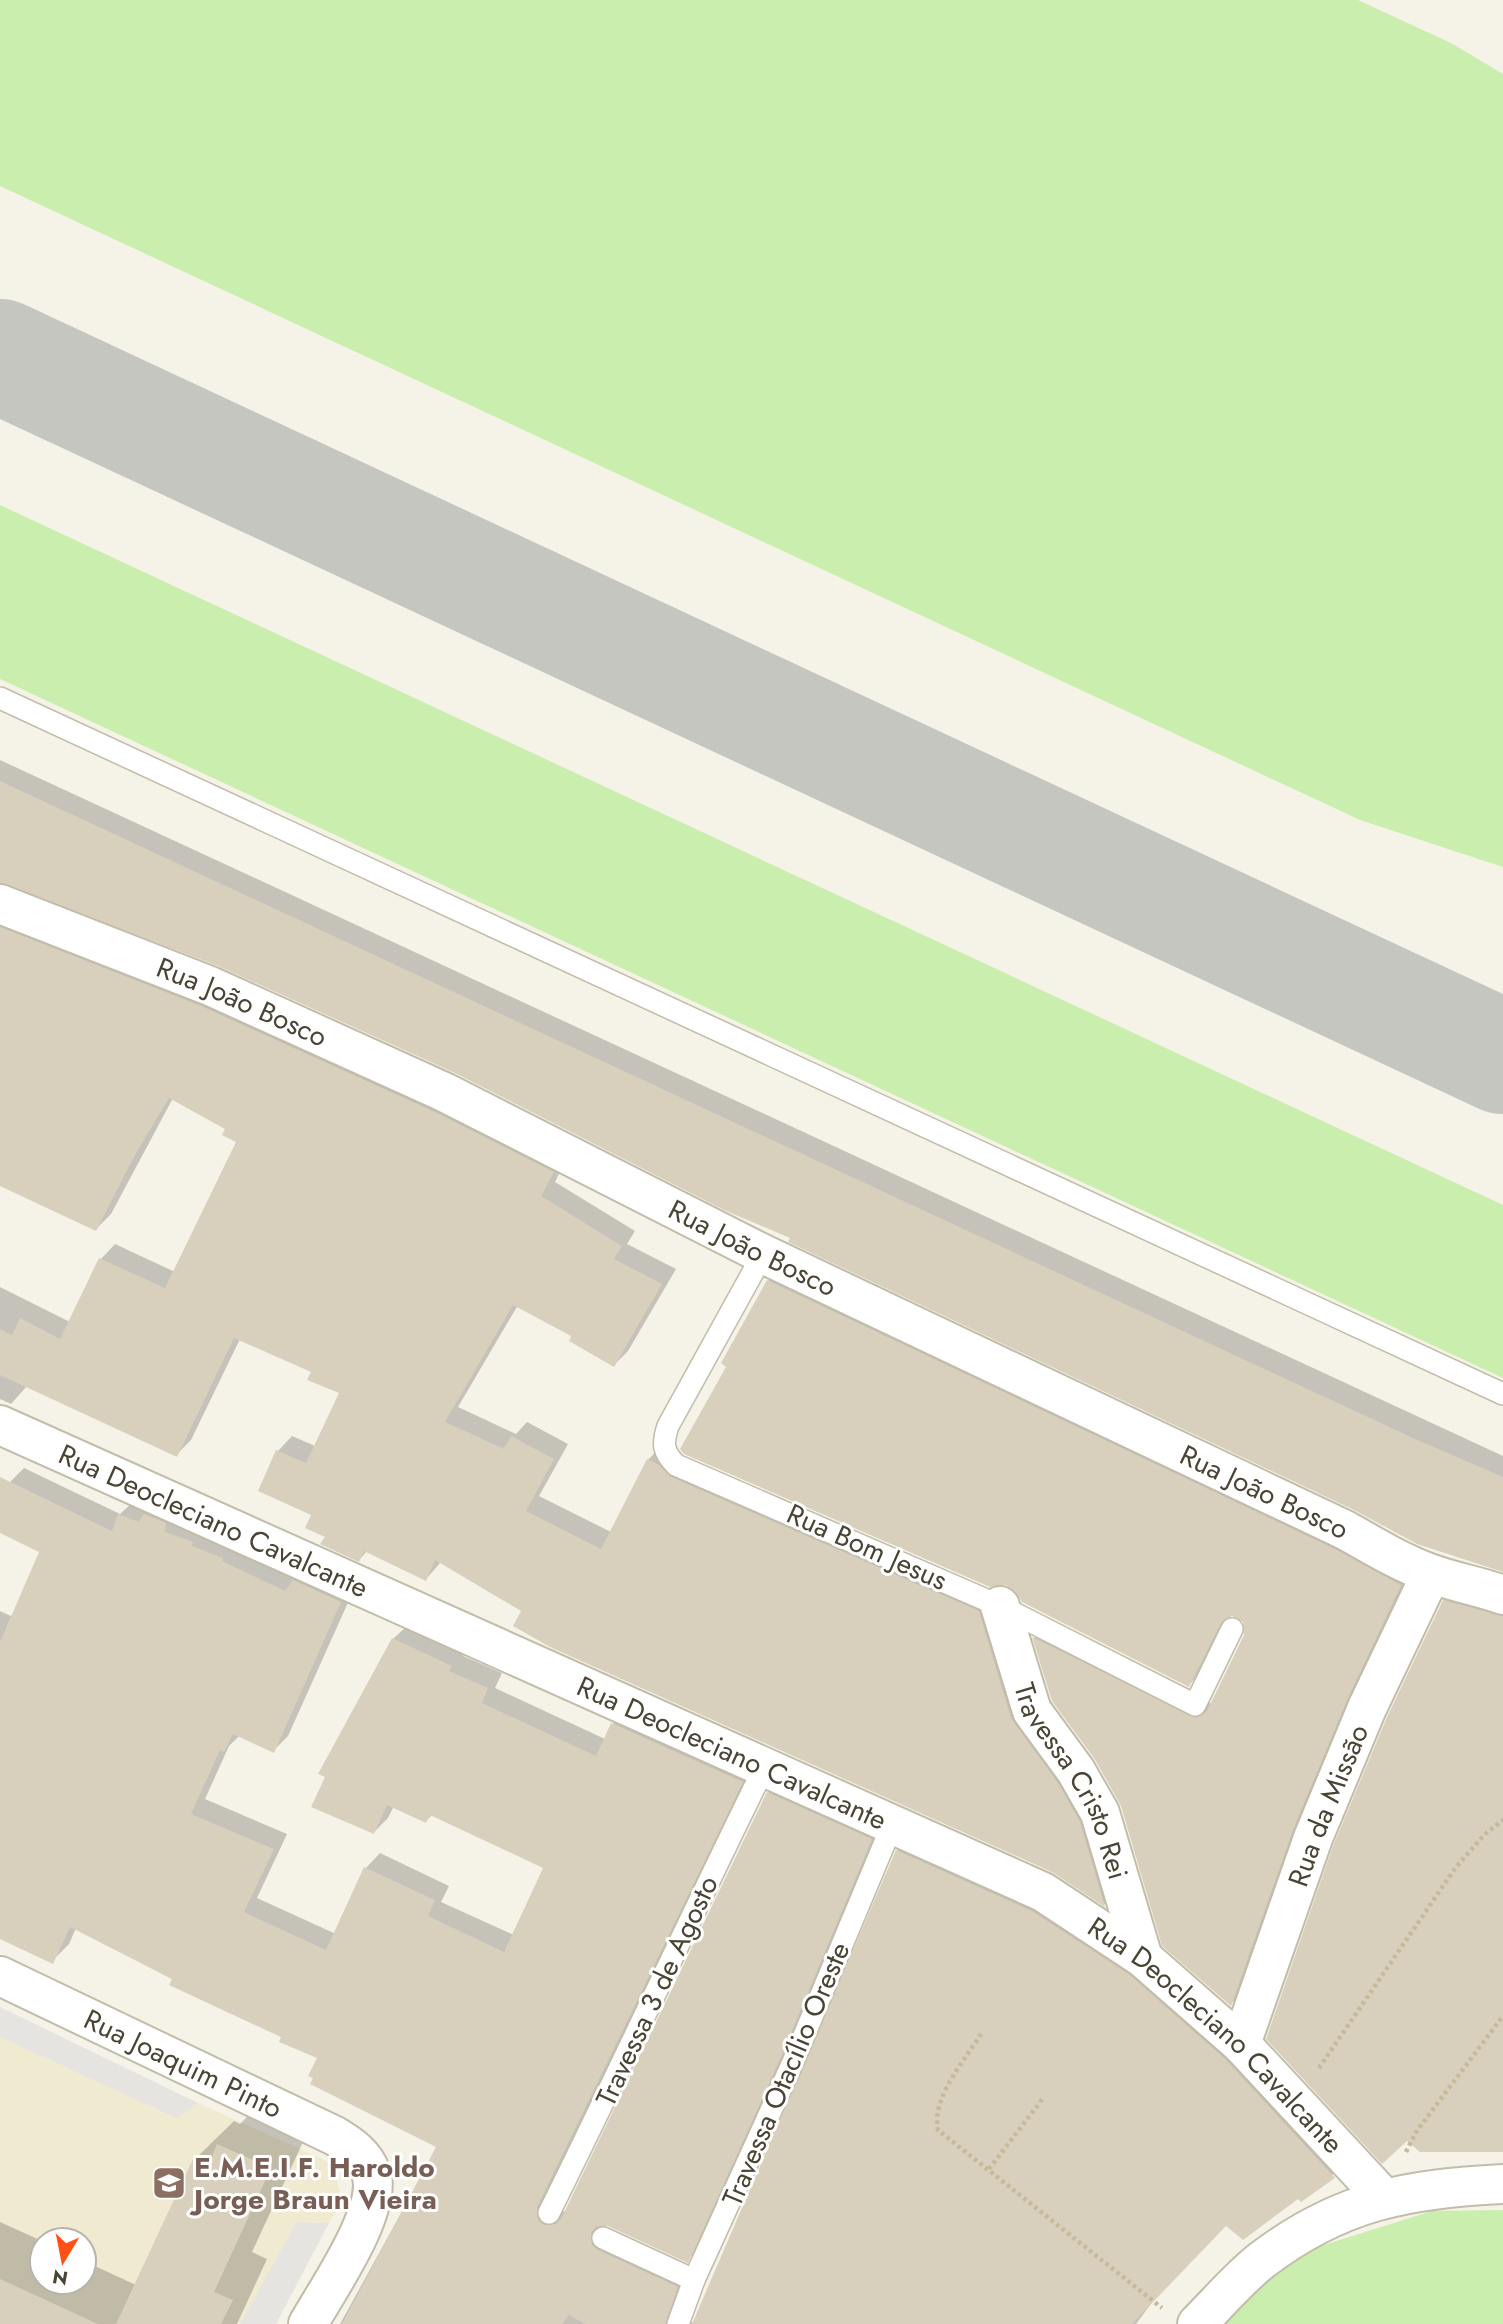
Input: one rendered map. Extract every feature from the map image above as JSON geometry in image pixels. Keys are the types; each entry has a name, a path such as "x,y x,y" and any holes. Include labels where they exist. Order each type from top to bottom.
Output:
{"street":[{"name":"Rua João Bosco","path":"0,904 210,986 444,1092 763,1254 1107,1415 1431,1574 1503,1595"},
{"name":"Rua Deocleciano Cavalcante","path":"0,1425 1043,1892 1143,1958 1241,2044 1384,2197"},
{"name":"Rua da Missão","path":"1241,2044 1313,1838 1367,1708 1431,1574"},
{"name":"Travessa Cristo Rei","path":"1000,1606 1032,1712 1076,1771 1100,1813 1143,1958"},
{"name":"Rua Joaquim Pinto","path":"0,1976 335,2136 362,2156 372,2174 373,2196 360,2230 308,2324"},
{"path":"1184,2320 1262,2261 1335,2215 1384,2197 1434,2187 1503,2184"}],"lane":[{"path":"0,698 1503,1394"},
{"name":"Rua Bom Jesus","path":"763,1254 668,1426 663,1440 665,1454 676,1465 1000,1606 1195,1705 1232,1629"},
{"name":"Travessa 3 de Agosto","path":"549,2213 647,2017 764,1768"},
{"name":"Travessa Otacílio Oreste","path":"678,2324 694,2280 793,2062 893,1823"},
{"path":"603,2238 694,2280"}],"path":[{"path":"1295,2104 1456,1867 1485,1834 1503,1820"},
{"path":"1384,2197 1416,2132 1503,2016"},
{"path":"981,2034 946,2089 936,2121 938,2130 1184,2320"},
{"path":"989,2169 1044,2097"}],"shaded area":[{"path":"0,2007 198,2103 176,2118 0,2037"},
{"name":"E.M.E.I.F. Haroldo Jorge Braun Vieira","path":"0,2037 176,2117 198,2103 333,2164 342,2201 329,2223 296,2222 240,2324 0,2324"},
{"path":"296,2222 329,2223 276,2324 240,2324"}],"green space":[{"path":"0,0 1358,0 1453,44 1503,74 1503,867 1360,820 0,186"},
{"path":"0,505 1503,1205 1503,1378 0,679"},
{"path":"1503,2210 1503,2324 1211,2324 1295,2254 1432,2211"}],"building":[{"path":"0,781 1413,1438 1503,1477 1503,1572 1417,1544 1354,1510 788,1242 790,1238 724,1210 453,1072 218,966 0,883"},
{"path":"0,927 201,1006 435,1112 554,1172 541,1196 622,1246 614,1259 662,1284 614,1367 569,1341 571,1336 513,1305 445,1422 504,1449 511,1436 554,1459 526,1511 601,1549 647,1459 659,1465 671,1477 979,1611 1011,1718 1058,1783 1080,1822 1105,1907 1052,1872 550,1647 513,1626 521,1611 435,1560 426,1581 364,1551 359,1562 320,1544 325,1537 305,1528 311,1515 258,1491 276,1450 306,1463 339,1393 307,1380 311,1372 234,1338 177,1457 0,1375 0,1329 12,1335 20,1318 60,1339 99,1258 165,1288 236,1142 222,1135 225,1129 169,1098 136,1153 96,1231 0,1186"},
{"path":"767,1280 1335,1549 1401,1585 1347,1700 1293,1830 1231,2006 1162,1946 1121,1806 1094,1758 1052,1701 1032,1637 1196,1718 1207,1711 1244,1635 1243,1622 1232,1616 1221,1623 1189,1687 1022,1602 1015,1591 1006,1585 990,1587 684,1454 680,1449 726,1367 721,1363"},
{"path":"0,1477 112,1531 118,1514 139,1522 144,1514 166,1523 165,1532 193,1542 192,1546 223,1558 222,1561 285,1591 293,1580 341,1602 274,1753 233,1734 224,1752 220,1750 191,1814 274,1849 244,1912 326,1950 364,1867 435,1900 428,1916 504,1952 543,1868 430,1815 426,1823 387,1805 374,1834 311,1807 325,1777 318,1774 392,1638 452,1666 449,1671 488,1688 482,1703 596,1756 611,1723 743,1782 537,2207 538,2220 544,2225 556,2224 561,2219 767,1792 872,1839 781,2057 688,2263 608,2226 596,2227 591,2233 592,2245 598,2250 678,2287 665,2324 585,2324 569,2315 562,2324 342,2324 436,2147 310,2084 313,2078 308,2076 317,2058 279,2042 281,2037 169,1985 172,1979 70,1927 53,1964 0,1939 0,1642 39,1552 0,1533"},
{"path":"1443,1600 1503,1616 1503,2152 1420,2152 1407,2141 1382,2164 1266,2039 1333,1846 1387,1717"},
{"path":"896,1850 1032,1911 1130,1975 1226,2060 1335,2178 1301,2202 1298,2199 1243,2240 1226,2226 1132,2324 692,2324"},
{"path":"217,2144 271,2168 214,2292 233,2300 221,2324 116,2324 193,2159 208,2166"},
{"path":"0,2279 28,2292 28,2296 37,2296 98,2324 0,2324"}],"taxiway":[{"path":"0,356 1503,1057"}],"place":[{"name":"E.M.E.I.F. Haroldo Jorge Braun Vieira","path":"169,2183"}]}
